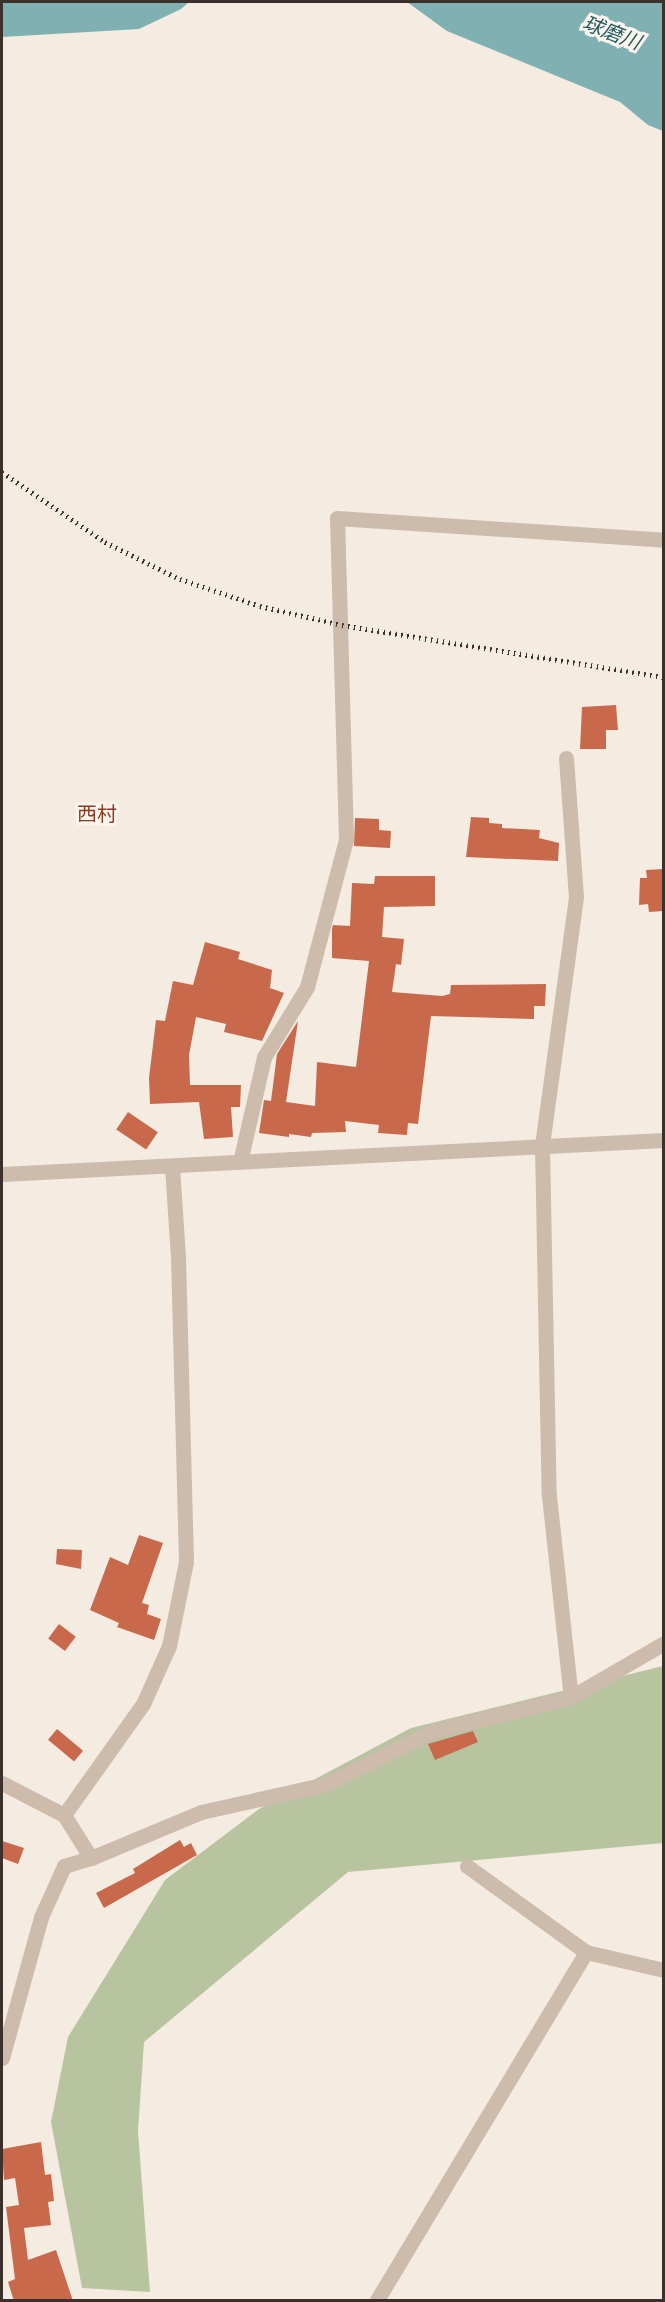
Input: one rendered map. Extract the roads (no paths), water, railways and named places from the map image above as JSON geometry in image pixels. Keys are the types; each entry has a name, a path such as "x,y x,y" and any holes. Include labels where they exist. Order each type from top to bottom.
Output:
{"street":[{"path":"240,1162 264,1058 307,987 346,839 337,518 663,540"},
{"path":"566,758 576,897 542,1146 549,1496 571,1697"},
{"path":"2,1174 663,1140"},
{"path":"64,1815 143,1704 169,1646 186,1562 178,1257 172,1166"},
{"path":"2,2058 41,1917 64,1866 91,1858 201,1812 326,1784 433,1731 571,1697 663,1643"},
{"path":"2,1783 64,1815 91,1858"},
{"path":"467,1866 586,1952 663,1970"},
{"path":"377,2301 586,1952"}],"water":[{"path":"2,2 189,2 181,9 139,29 2,37"},
{"name":"球磨川","path":"407,2 663,2 663,131 648,125 620,102 447,31"}],"railway":[{"path":"2,472 105,542 180,579 260,606 342,625 664,677"}],"district":[{"name":"西村","path":"97,813"}]}
